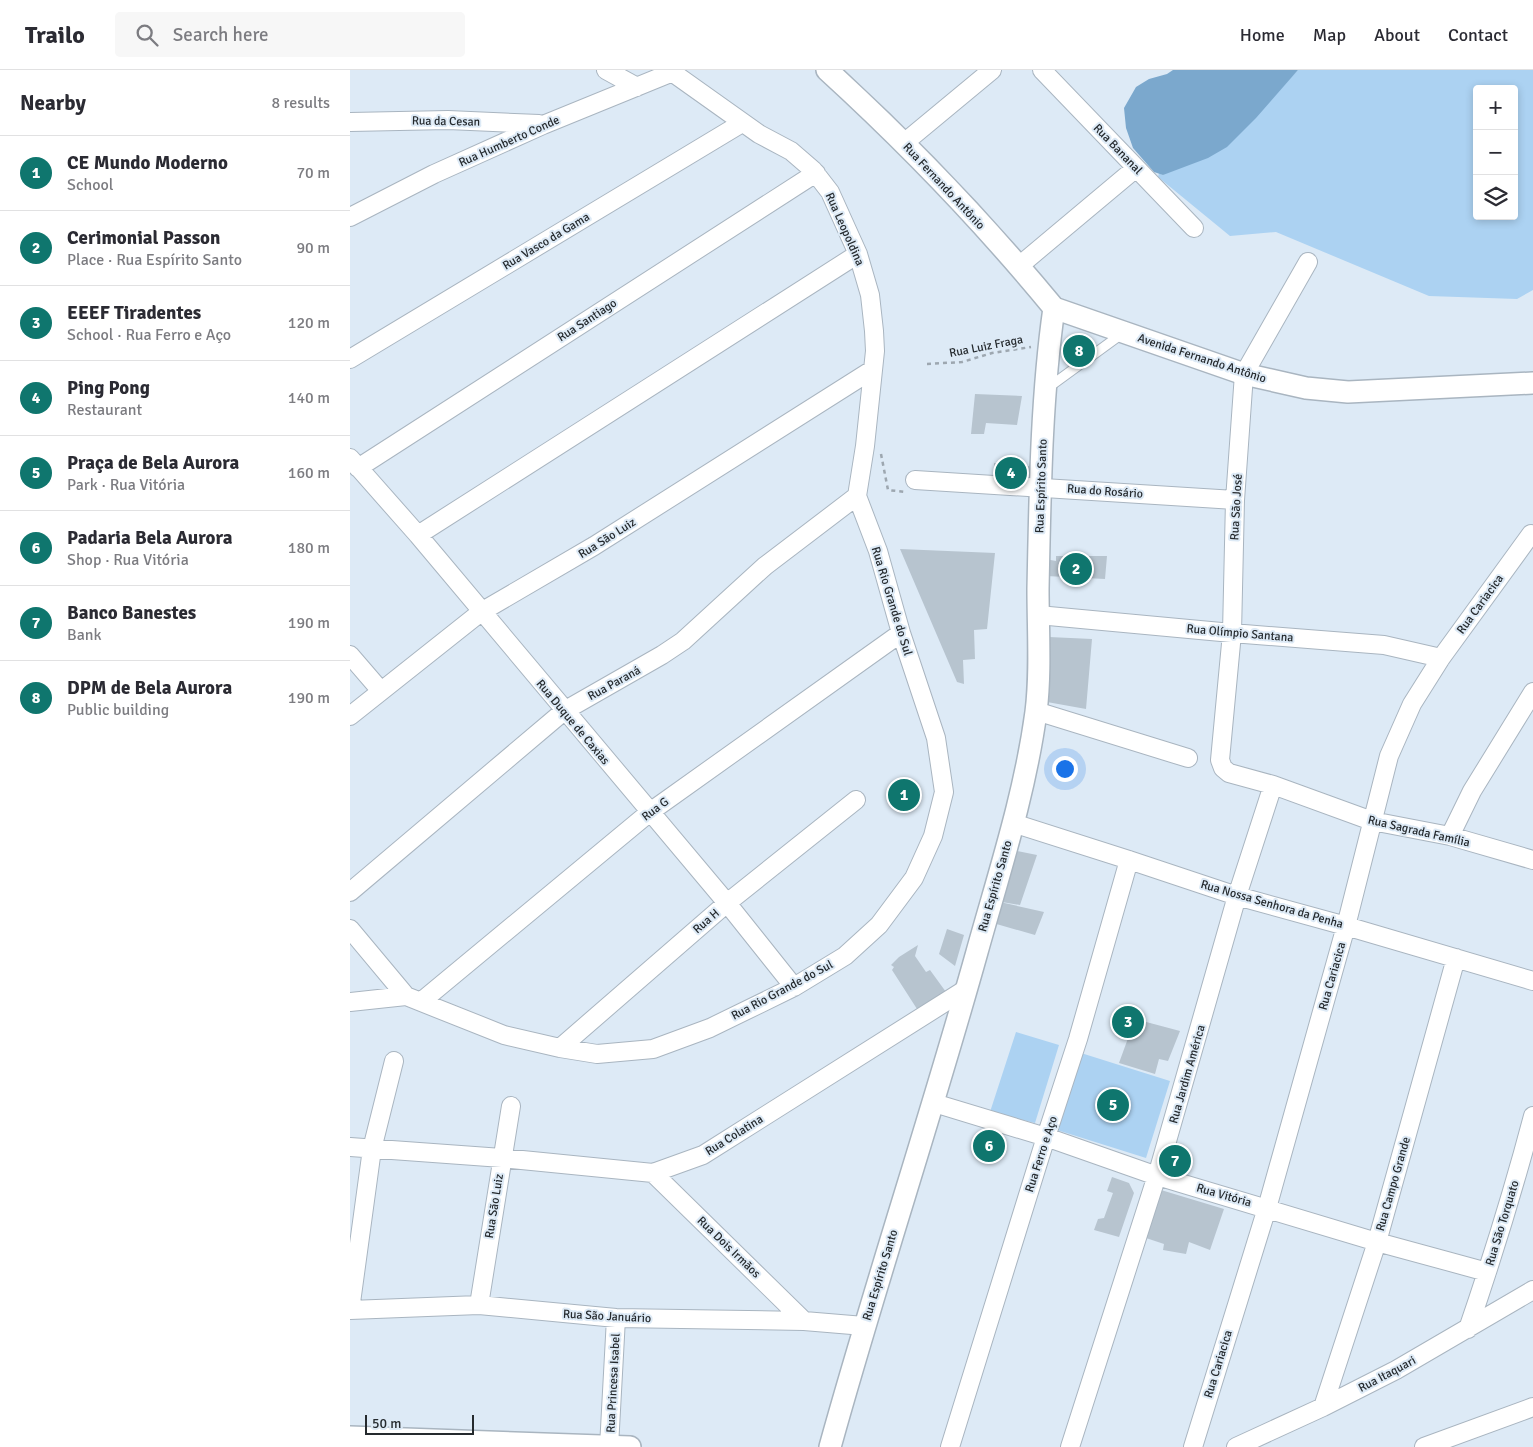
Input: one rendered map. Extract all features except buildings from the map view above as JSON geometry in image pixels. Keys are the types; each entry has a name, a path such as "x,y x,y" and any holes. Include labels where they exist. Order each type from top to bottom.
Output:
{"street":[{"path":"606,70 637,87"},
{"name":"Rua Fernando Antônio","path":"827,70 904,143 1019,266 1054,308"},
{"path":"904,143 992,70"},
{"name":"Rua Bananal","path":"1042,70 1194,228"},
{"name":"Rua Humberto Conde","path":"350,217 434,174 542,125 637,87 671,71"},
{"name":"Rua Leopoldina","path":"671,71 759,134 803,160 816,173 830,192 858,254 872,312 875,351 858,496"},
{"name":"Rua da Cesan","path":"350,122 448,120 542,125"},
{"name":"Rua Vasco da Gama","path":"350,360 742,122"},
{"path":"1019,266 1136,168"},
{"name":"Rua Santiago","path":"354,463 816,173"},
{"path":"418,535 858,254"},
{"name":"Rua São José","path":"1223,768 1220,760 1232,633 1235,500 1244,374 1308,262"},
{"name":"Avenida Fernando Antônio","path":"1054,308 1244,374 1306,388 1348,392 1533,384"},
{"name":"Rua Espírito Santo","path":"830,1447 864,1326 934,1103 1013,823 1026,766 1036,711 1038,679 1040,487 1048,344 1054,308"},
{"name":"Rua São Luiz","path":"350,716 481,612 594,546 872,370"},
{"name":"Rua Duque de Caxias","path":"354,463 418,535 727,903 794,987"},
{"name":"Rua do Rosário","path":"914,487 1040,487 1235,500"},
{"name":"Rua Rio Grande do Sul","path":"350,1002 414,999 504,1035 596,1054 653,1049 710,1028 794,987 845,956 879,925 914,878 933,836 944,792 936,738 901,633 878,551 858,496"},
{"name":"Rua Paraná","path":"350,892 564,711 683,641 765,566 858,496"},
{"name":"Rua Cariacica","path":"1193,1447 1267,1208 1346,926 1390,756 1412,704 1441,658 1532,535"},
{"name":"Rua Olímpio Santana","path":"1038,614 1232,633 1384,645 1441,658"},
{"name":"Rua G","path":"414,999 650,812 901,633"},
{"path":"350,655 381,691"},
{"path":"1450,836 1472,791 1533,692"},
{"path":"1036,711 1188,758"},
{"name":"Rua Sagrada Família","path":"1223,768 1229,773 1273,785 1372,821 1450,836 1532,857"},
{"name":"Rua Jardim América","path":"1070,1447 1157,1176 1237,896 1273,785"},
{"name":"Rua H","path":"560,1048 727,903 856,800"},
{"name":"Rua Nossa Senhora da Penha","path":"1013,823 1237,896 1533,981"},
{"name":"Rua Ferro e Aço","path":"950,1447 1078,1039 1129,860"},
{"path":"350,929 414,999"},
{"name":"Rua Campo Grande","path":"1323,1407 1377,1242 1456,958"},
{"name":"Rua Colatina","path":"350,1147 502,1158 653,1173 703,1155 966,988"},
{"path":"350,1310 372,1149 394,1061"},
{"name":"Rua Vitória","path":"934,1103 1046,1137 1157,1176 1377,1242 1488,1272"},
{"name":"Rua São Luiz","path":"479,1306 511,1106"},
{"name":"Rua São Torquato","path":"1468,1329 1488,1272 1533,1116"},
{"name":"Rua Dois Irmãos","path":"653,1173 804,1321"},
{"name":"Rua Itaquari","path":"1236,1447 1323,1407 1396,1370 1533,1290"},
{"name":"Rua São Januário","path":"350,1310 479,1306 616,1318 804,1321 864,1326"},
{"name":"Rua Princesa Isabel","path":"616,1318 616,1446"},
{"path":"1424,1447 1533,1407"},
{"path":"350,1437 616,1446"}],"lane":[{"path":"1046,389 1123,333"}],"path":[{"name":"Rua Luiz Fraga","path":"927,364 962,362 992,353 1048,344"},
{"path":"865,446 880,450 888,490 914,487"}],"shaded area":[{"path":"1173,70 1298,70 1256,118 1227,147 1208,158 1163,175 1154,172 1133,148 1126,128 1124,108 1136,87 1149,79 1167,74"},
{"path":"1298,70 1533,70 1533,290 1517,299 1429,296 1276,232 1230,236 1158,177 1159,173 1163,175 1279,90"},
{"path":"1016,1032 1059,1045 1035,1123 990,1112"},
{"path":"1081,1053 1170,1081 1146,1158 1057,1130"}],"place":[{"name":"DPM de Bela Aurora","path":"1079,351"},
{"name":"Ping Pong","path":"1011,473"},
{"name":"Cerimonial Passon","path":"1076,569"},
{"name":"CE Mundo Moderno","path":"904,795"},
{"name":"EEEF Tiradentes","path":"1128,1022"},
{"name":"Praça de Bela Aurora","path":"1113,1105"},
{"name":"Padaria Bela Aurora","path":"989,1146"},
{"name":"Banco Banestes","path":"1175,1161"}]}
